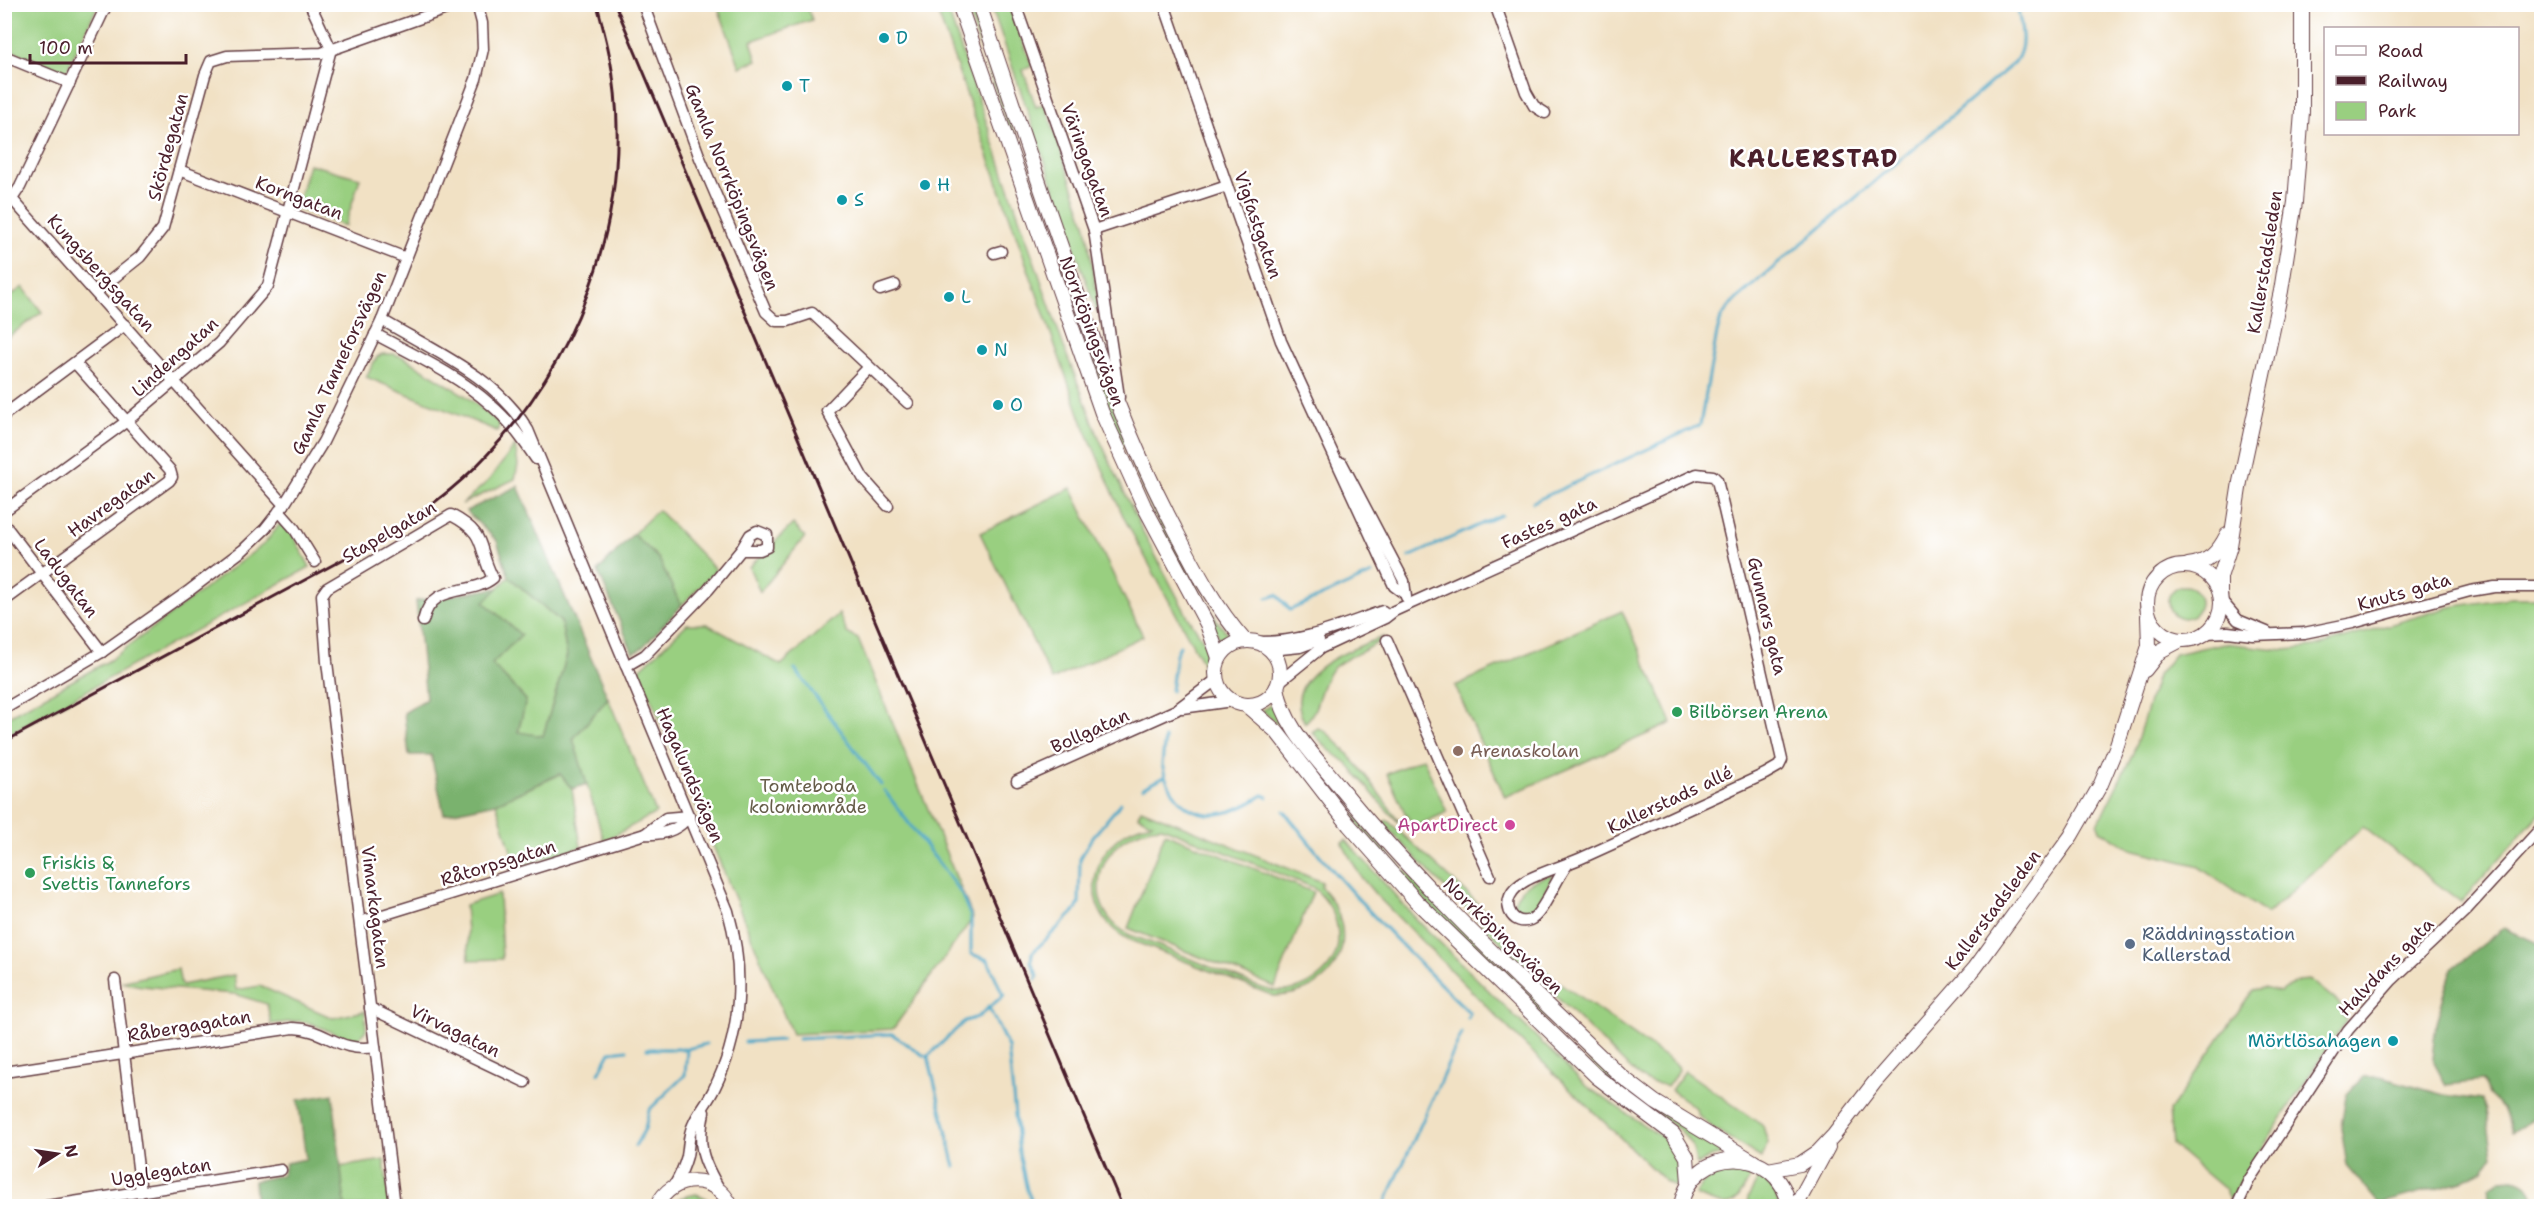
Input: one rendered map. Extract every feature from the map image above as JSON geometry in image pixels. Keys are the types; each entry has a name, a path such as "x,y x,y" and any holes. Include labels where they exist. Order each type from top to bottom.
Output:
{"main road":[{"name":"Norrköpingsvägen","path":"959,4 1102,413 1144,506 1207,624 1219,658"},
{"name":"Norrköpingsvägen","path":"979,4 1077,293 1122,415 1156,494 1216,605 1251,641"},
{"name":"Kallerstadsleden","path":"2221,597 2220,577 2230,546 2250,429 2281,291 2295,202 2302,112 2302,4"},
{"name":"Kallerstadsleden","path":"2187,565 2212,557 2220,548 2233,522"},
{"path":"2187,565 2196,567 2212,578 2221,597 2216,621 2206,633 2194,639 2172,639 2158,630 2148,616 2146,608 2148,591 2156,577 2170,567 2187,565"},
{"name":"Kallerstadsleden","path":"1768,1170 1800,1164 1818,1152 1874,1083 1975,968 2071,836 2101,784 2116,748 2149,646 2148,616"},
{"name":"Kallerstadsleden","path":"2137,681 2160,651 2181,640"},
{"path":"1251,641 1270,650 1279,665 1278,685 1265,700 1246,705 1232,701 1222,692 1216,680 1219,658 1226,649 1251,641"},
{"name":"Norrköpingsvägen","path":"1278,685 1279,703 1297,734 1366,819 1424,884 1621,1076 1656,1102 1768,1170"},
{"name":"Norrköpingsvägen","path":"1246,705 1277,732 1349,825 1416,900 1597,1077 1673,1134 1687,1157 1689,1183"},
{"name":"Kallerstadsleden","path":"1796,1206 1834,1134"},
{"path":"1680,1203 1689,1183 1705,1168 1732,1159 1754,1162"},
{"path":"1768,1170 1784,1188 1789,1206"},
{"path":"647,1206 659,1202 674,1186 699,1181 711,1185 729,1201"}],"street":[{"path":"8,201 20,187 107,4"},
{"path":"310,4 331,49"},
{"name":"Skördegatan","path":"96,292 140,257 163,228 205,75 211,61 217,57 227,56 322,52 460,4"},
{"name":"Gamla Tanneforsvägen","path":"4,709 102,652 243,550 266,530 282,508 323,442 382,320 476,78 483,49 483,34 477,4"},
{"name":"Gamla Norrköpingsvägen","path":"642,4 700,158 766,312 776,321 788,321 812,313 908,403"},
{"name":"Väringagatan","path":"1015,4 1094,230 1227,186"},
{"name":"Vigfastgatan","path":"1164,4 1281,340 1394,586 1407,599"},
{"path":"1496,4 1526,92 1534,106 1545,113"},
{"name":"Lindengatan","path":"4,512 127,421 175,381 219,343 268,286 331,49"},
{"path":"4,56 70,83"},
{"name":"Korngatan","path":"179,170 406,258"},
{"name":"Kungsbergsgatan","path":"8,201 96,292 282,508"},
{"path":"1094,230 1122,415"},
{"path":"880,290 895,285"},
{"name":"Hagalundsvägen","path":"382,320 466,370 500,395 520,417 528,430 728,911 739,964 739,997 735,1026 726,1059 692,1128 682,1172 674,1186"},
{"path":"4,415 125,325"},
{"name":"Hagalundsvägen","path":"375,334 449,376 492,405 512,427 543,469"},
{"name":"Havregatan","path":"4,601 171,479 170,470 75,363"},
{"path":"869,367 826,411 863,478 888,506"},
{"name":"Fastes gata","path":"1278,685 1321,648 1385,618 1407,599 1697,474 1706,473 1717,480"},
{"name":"Gunnars gata","path":"1717,480 1782,760"},
{"path":"282,508 315,562"},
{"name":"Stapelgatan","path":"322,611 322,595 327,588 451,515 466,523 478,536 493,578 487,584 441,596 432,602 423,621"},
{"name":"Ladugatan","path":"4,524 102,652"},
{"path":"626,666 645,655 708,590 741,550"},
{"name":"Knuts gata","path":"2206,633 2276,634 2328,629 2470,591 2495,587 2541,587"},
{"name":"Knuts gata","path":"2221,597 2238,620 2276,634"},
{"name":"Vimarkagatan","path":"322,611 395,1206"},
{"name":"Fastes gata","path":"1270,650 1300,647 1382,611 1394,611"},
{"name":"Fastes gata","path":"1251,641 1292,640 1357,622"},
{"path":"1387,640 1490,876"},
{"name":"Bollgatan","path":"1017,782 1176,710 1216,680"},
{"name":"Bollgatan","path":"1176,710 1232,701"},
{"name":"Kallerstads allé","path":"1568,864 1559,875 1536,916 1527,921 1513,918 1509,912 1509,898 1526,881 1773,771 1782,760"},
{"name":"Råtorpsgatan","path":"360,922 645,834 668,832 679,827 689,816"},
{"name":"Halvdans gata","path":"2237,1206 2261,1162 2348,1030 2392,980 2466,910 2541,827"},
{"path":"115,980 141,1192"},
{"name":"Virvagatan","path":"370,1008 525,1082"},
{"name":"Råbergagatan","path":"4,1072 293,1028 309,1030 349,1048 375,1047"},
{"name":"Hagalundsvägen","path":"706,1103 700,1143 708,1171 729,1201"},
{"name":"Ugglegatan","path":"47,1206 281,1170"}],"green space":[{"path":"4,5 98,5 66,72 5,48"},
{"path":"717,5 807,5 812,20 751,41 757,60 740,67"},
{"path":"935,5 946,5 1066,353 1100,440 1140,526 1188,617 1207,646 1208,674 1202,684 1202,662 1124,518 1081,419"},
{"path":"966,5 972,5 995,79 1119,421 1157,506 1201,595 1215,618 1232,637 1222,643 1155,516 1106,406"},
{"path":"991,5 1010,5 1032,66 1023,70 1036,107 1045,104 1086,226 1100,312 1096,310"},
{"path":"309,164 360,178 345,226 296,208"},
{"path":"23,287 42,312 5,339 5,300"},
{"path":"382,354 394,354 405,358 466,396 500,424 497,431 366,377 377,357"},
{"path":"515,446 518,465 515,479 462,504 489,480"},
{"path":"518,486 608,698 573,739 587,784 572,789 560,774 496,803 444,814 431,755 409,755 404,713 426,699 416,601 498,588 484,602 521,635 492,664 526,700 518,732 543,736 567,655 561,622 509,577 497,541 466,511"},
{"path":"1071,488 1143,636 1052,680 980,533"},
{"path":"658,510 716,570 681,606 659,559 633,534"},
{"path":"280,524 290,530 310,567 5,736 5,718 110,660 265,543"},
{"path":"793,524 805,537 760,592 749,567"},
{"path":"633,534 659,559 681,606 642,648 633,653 598,571"},
{"path":"509,577 561,622 567,655 543,736 518,733 526,700 492,664 484,601"},
{"path":"2184,586 2195,591 2200,602 2195,613 2184,618 2173,613 2168,602 2173,591"},
{"path":"2509,598 2541,598 2541,812 2461,902 2363,827 2267,914 2196,865 2131,849 2100,830 2098,824 2133,753 2157,676 2175,654 2224,643 2285,650 2314,647 2450,607"},
{"path":"1622,611 1672,723 1505,797 1455,686"},
{"name":"Tomteboda koloniområde","path":"839,614 847,633 858,639 973,918 893,1029 792,1034 639,670 687,624 707,624 781,665"},
{"path":"1383,637 1332,669 1324,683 1314,711 1305,723 1299,706 1301,691 1309,678 1336,657"},
{"path":"608,698 656,813 604,841 573,739"},
{"path":"1273,704 1283,726 1371,835 1399,865 1648,1104 1726,1153 1710,1157 1697,1165 1692,1146 1681,1131 1611,1082 1430,906 1337,802 1282,728 1262,710"},
{"path":"1318,728 1327,733 1350,756 1404,828 1347,763 1328,749 1312,732"},
{"path":"1423,758 1447,812 1414,827 1387,774"},
{"path":"561,774 572,789 581,847 516,867 496,803"},
{"path":"1141,809 1322,882 1321,887 1334,905 1341,924 1342,942 1338,959 1329,973 1315,985 1296,993 1274,996 1128,939 1110,926 1100,910 1095,892 1096,874 1103,856 1115,841 1131,830 1152,823 1138,816","holes":["1162,827 1312,887 1324,898 1335,918 1338,934 1336,953 1325,971 1317,978 1287,991 1259,987 1130,935 1113,922 1103,906 1099,889 1101,871 1109,854 1123,841 1140,831"]},
{"path":"1387,820 1560,983 1678,1066 1679,1070 1667,1087 1646,1081 1627,1066 1439,882 1383,823"},
{"path":"1165,833 1313,892 1275,987 1128,928"},
{"path":"1346,840 1417,920 1585,1085 1670,1143 1679,1161 1681,1172 1679,1188 1666,1182 1527,1047 1376,895 1361,877 1342,843"},
{"path":"1554,873 1538,905 1527,913 1520,914 1514,905 1523,887"},
{"path":"499,894 502,959 469,960 465,905"},
{"path":"2504,928 2542,945 2541,1115 2512,1132 2503,1108 2489,1095 2482,1081 2446,1085 2432,1059 2436,1023 2452,969"},
{"path":"178,969 181,985 234,975 236,990 260,986 333,1018 365,1011 366,1030 358,1039 351,1040 310,1023 299,1021 271,1024 267,1004 234,994 121,982"},
{"path":"2311,980 2339,1003 2346,1022 2229,1200 2224,1189 2172,1145 2169,1111 2253,990 2264,988 2280,992 2298,981"},
{"path":"1685,1071 1763,1126 1768,1143 1761,1158 1716,1130 1699,1116 1695,1107 1671,1090"},
{"path":"2363,1077 2380,1077 2444,1095 2481,1100 2486,1110 2493,1156 2482,1170 2462,1181 2379,1204 2347,1166 2341,1127 2346,1095"},
{"path":"333,1094 345,1206 256,1206 254,1181 282,1175 286,1163 306,1159 298,1100"},
{"path":"384,1160 390,1206 345,1206 340,1167"},
{"path":"1738,1169 1753,1172 1736,1200 1725,1205 1695,1195 1707,1179 1724,1171"},
{"path":"1760,1176 1775,1192 1779,1206 1747,1206 1748,1198"},
{"path":"2513,1179 2527,1185 2538,1206 2474,1206 2489,1198 2490,1186 2501,1180"},
{"path":"696,1194 715,1206 672,1206 680,1198"}],"waterway":[{"path":"1533,502 1700,425 1717,333 1721,318 1732,303 2015,62 2022,41 2017,4"},
{"path":"1409,557 1501,515"},
{"path":"1267,598 1277,595 1290,610 1372,574"},
{"path":"1171,691 1176,654 1180,646"},
{"path":"795,669 881,785"},
{"path":"1143,788 1165,776 1162,764 1165,738"},
{"path":"1165,776 1173,792 1183,804 1195,811 1207,814 1220,814 1248,804 1263,795 1268,797"},
{"path":"884,790 961,893 971,917 971,954 988,960 1003,995"},
{"path":"1036,979 1038,976 1031,962 1032,953 1076,910 1079,903 1080,859 1091,839 1121,803"},
{"path":"1284,811 1373,915 1470,1013 1468,1018"},
{"path":"798,1039 892,1034 928,1056 965,1021 978,1017 1005,994"},
{"path":"988,1006 1008,1047 1019,1153 1027,1190 1034,1206"},
{"path":"1384,1206 1462,1033"},
{"path":"745,1042 782,1040"},
{"path":"647,1049 687,1049 706,1044"},
{"path":"635,1146 645,1129 649,1110 685,1075 687,1049"},
{"path":"599,1073 610,1052 627,1050"},
{"path":"928,1056 955,1167"}],"railway":[{"path":"4,742 379,540 421,512 462,480 486,456 521,414 551,369 577,320 596,269 609,216 616,162 616,107 609,53 597,4"},
{"path":"615,4 1122,1206"}],"place":[{"name":"D","path":"884,38"},
{"name":"T","path":"787,86"},
{"name":"H","path":"925,185"},
{"name":"S","path":"842,200"},
{"name":"L","path":"949,297"},
{"name":"N","path":"982,350"},
{"name":"O","path":"998,405"},
{"name":"Bilbörsen Arena","path":"1677,712"},
{"name":"Arenaskolan","path":"1458,751"},
{"name":"ApartDirect","path":"1510,825"},
{"name":"Friskis & Svettis Tannefors","path":"30,873"},
{"name":"Räddningsstation Kallerstad","path":"2130,944"},
{"name":"Mörtlösahagen","path":"2393,1041"}],"district":[{"name":"KALLERSTAD","path":"1814,159"}]}
